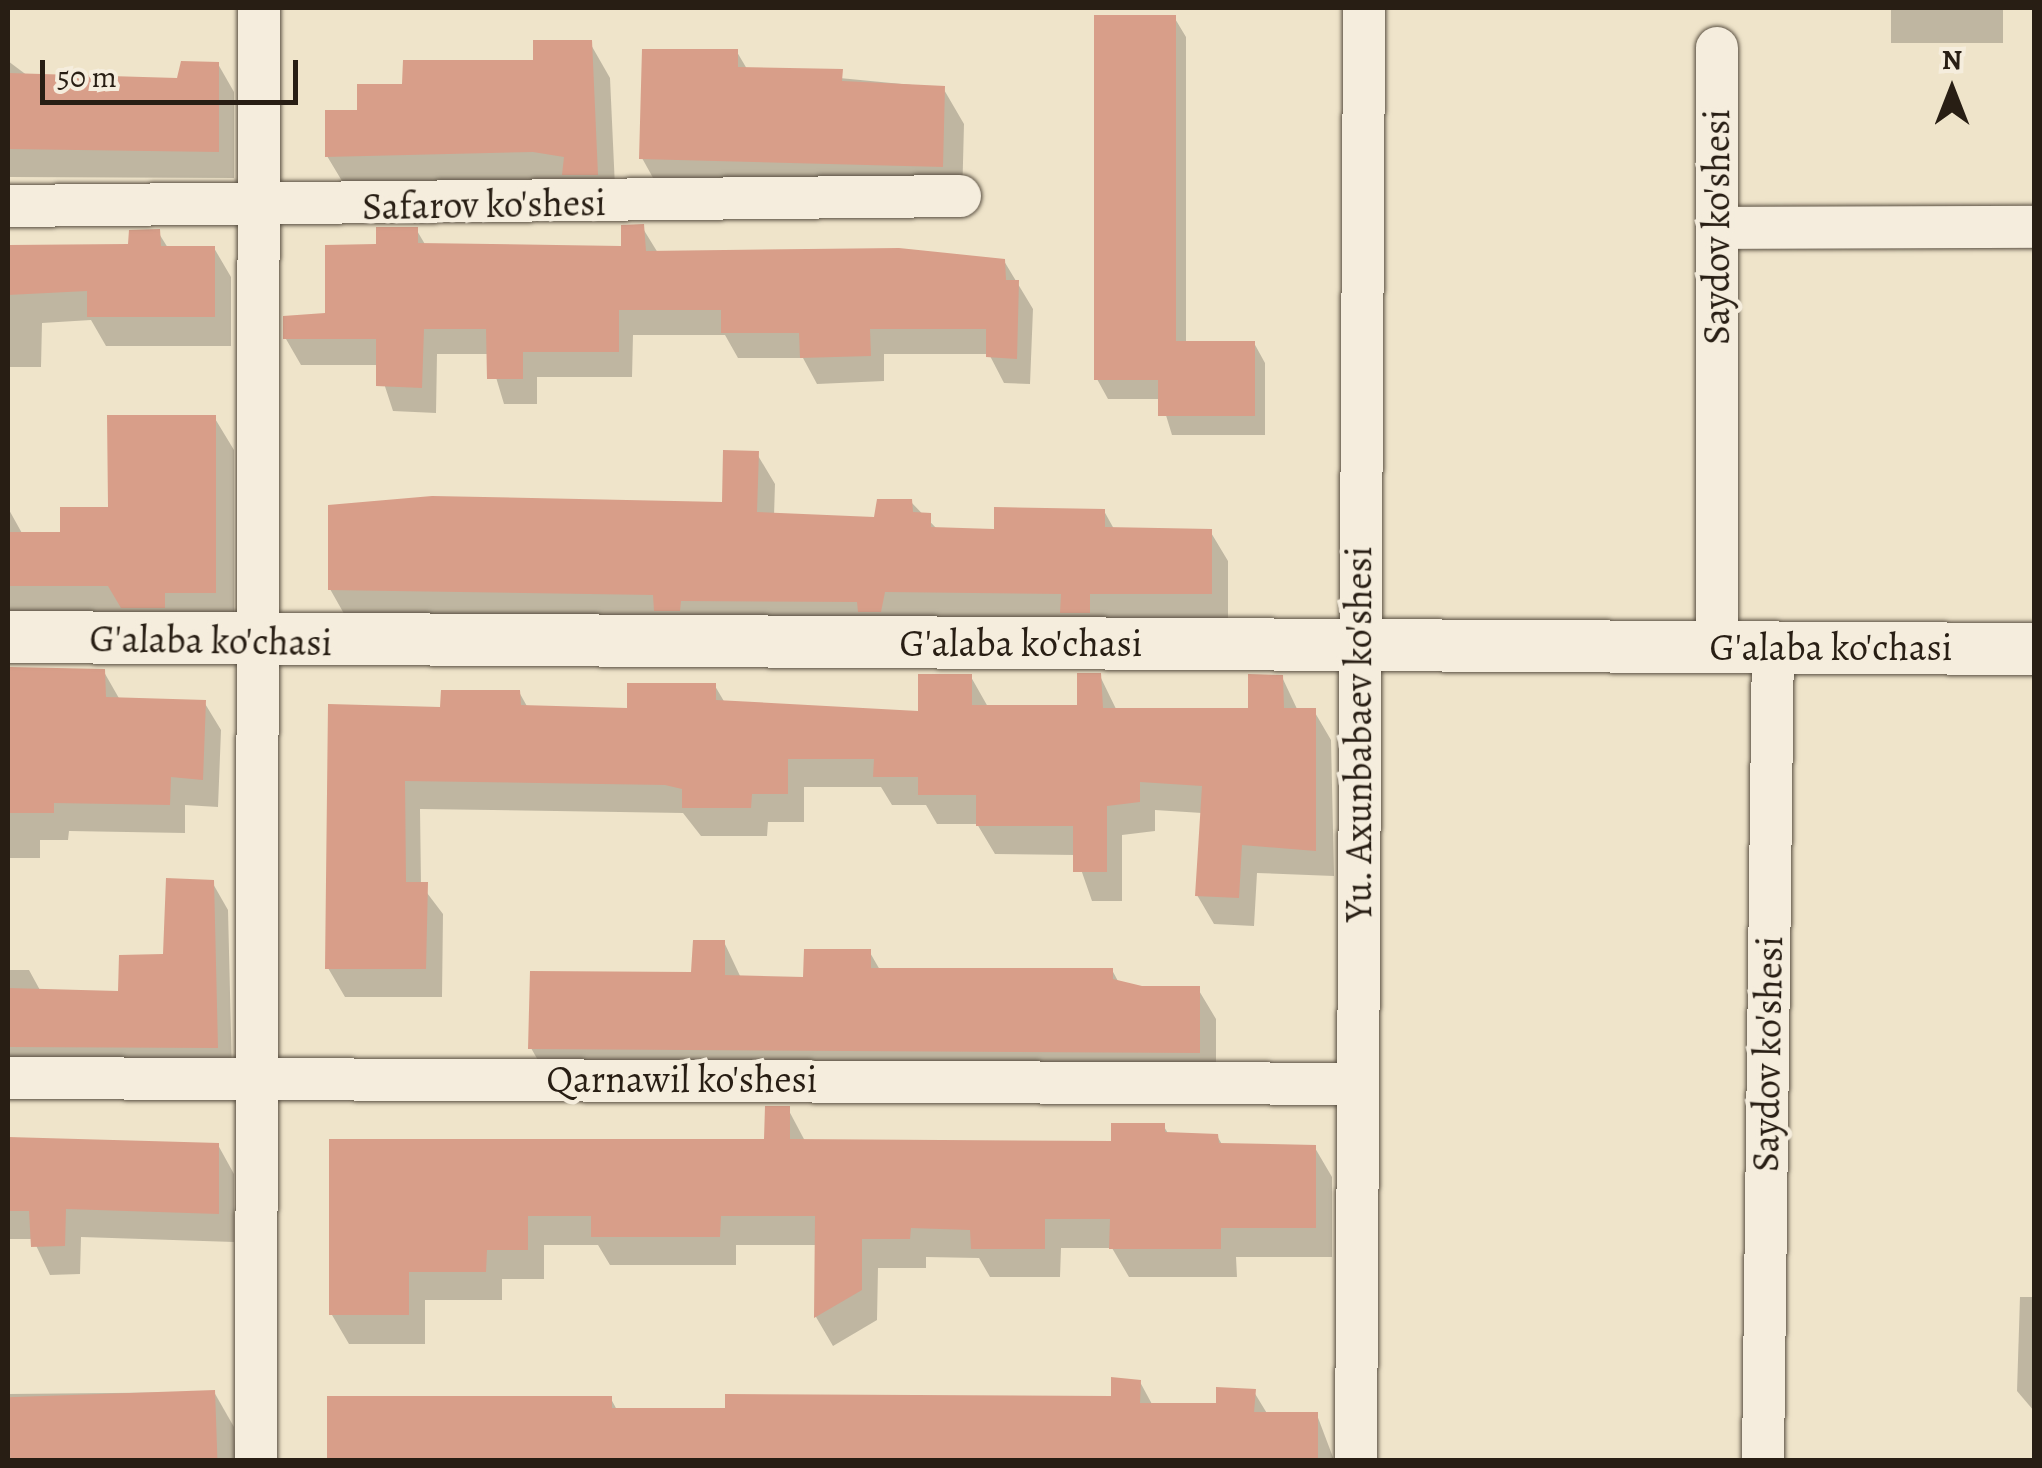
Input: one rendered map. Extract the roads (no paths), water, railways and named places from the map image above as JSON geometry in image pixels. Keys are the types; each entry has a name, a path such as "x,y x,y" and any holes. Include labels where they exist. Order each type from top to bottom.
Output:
{"street":[{"path":"256,1460 262,209 259,8"},
{"name":"Yu. Axunbabaev ko'shesi","path":"1356,1460 1364,8"},
{"name":"Saydov ko'shesi","path":"1717,48 1717,647"},
{"name":"Safarov ko'shesi","path":"8,206 262,209 960,196"},
{"path":"1717,228 2034,227"},
{"name":"G'alaba ko'chasi","path":"8,638 258,643 2034,649"},
{"name":"Saydov ko'shesi","path":"1763,1460 1773,647"},
{"name":"Qarnawil ko'shesi","path":"8,1078 1357,1084"}]}
